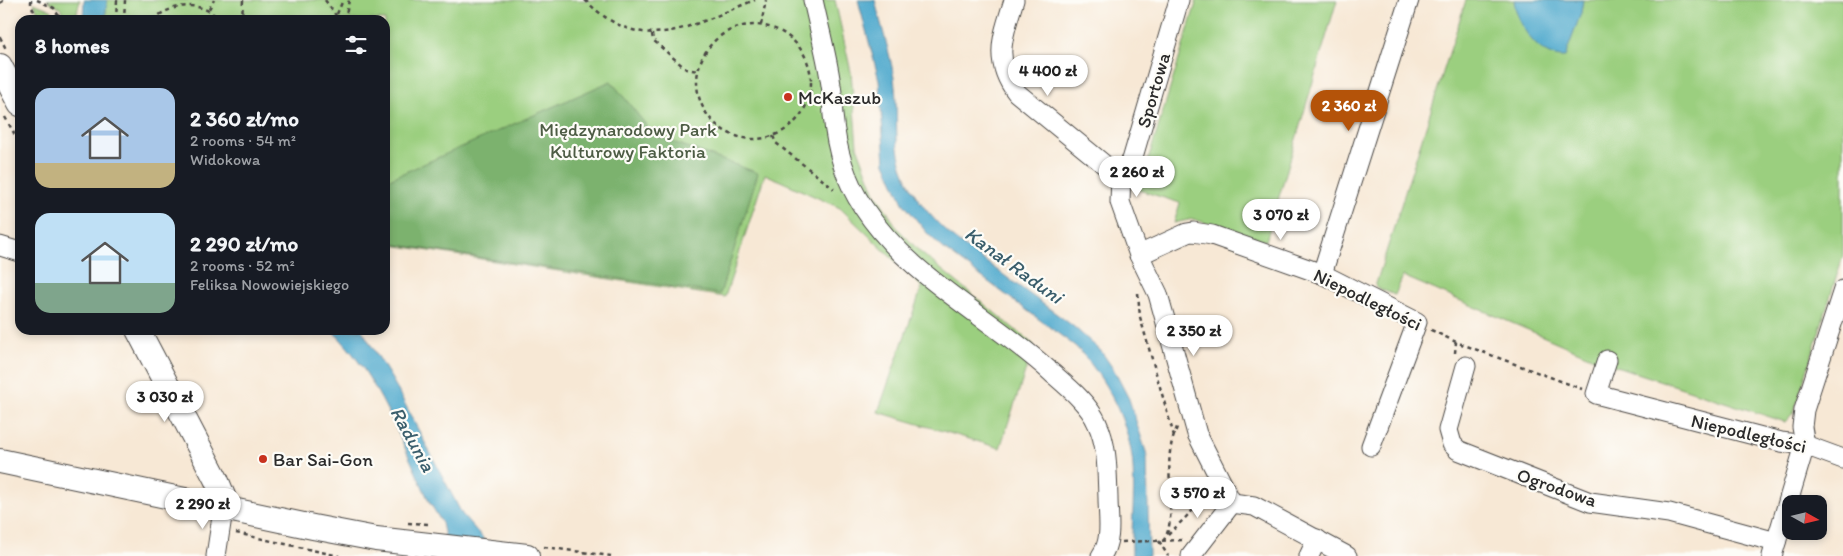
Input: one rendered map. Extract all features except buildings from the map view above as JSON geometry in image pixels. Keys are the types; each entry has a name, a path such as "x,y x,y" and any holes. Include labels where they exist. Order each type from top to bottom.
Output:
{"main road":[{"path":"0,66 12,109"},
{"path":"141,335 216,479 223,496 224,510"},
{"path":"0,461 224,510 376,539 524,552"}],"street":[{"path":"813,0 829,67 834,129 840,158 862,205 878,229 919,270 1037,359 1066,385 1097,421 1105,453 1108,517 1108,542 1101,556"},
{"path":"1014,0 1002,41 1003,68 1008,81 1017,93 1106,166 1121,176 1120,202 1139,255 1158,294 1197,434 1223,501"},
{"name":"Sportowa","path":"1121,176 1132,160 1179,0"},
{"path":"1322,274 1409,0"},
{"name":"Niepodległości","path":"1139,255 1193,232 1212,235 1322,274 1417,322"},
{"path":"0,246 15,250"},
{"name":"Ogrodowa","path":"1466,366 1448,430 1452,444 1458,450 1590,502 1669,513 1774,549 1805,445 1802,427 1804,410 1843,290"},
{"path":"1371,446 1417,322"},
{"path":"1596,394 1607,360"},
{"name":"Niepodległości","path":"1596,394 1780,442 1805,445 1843,459"},
{"path":"1223,501 1254,506 1313,548 1348,556"},
{"path":"1191,556 1223,501"},
{"path":"216,556 224,510"}],"path":[{"path":"0,3 5,0"},
{"path":"31,0 36,15"},
{"path":"37,0 54,8 58,15"},
{"path":"116,15 117,0"},
{"path":"124,15 125,0"},
{"path":"209,9 214,0"},
{"path":"242,15 243,0"},
{"path":"325,0 336,14 343,0"},
{"path":"345,15 349,0"},
{"path":"585,0 605,18 619,25 652,34 684,28 756,0"},
{"path":"761,25 766,0"},
{"path":"160,15 180,4 209,9 214,15"},
{"path":"748,25 761,25 785,34 795,42 808,64 811,77 808,102 802,114 793,124 773,136 756,139 742,138 717,125 708,115 701,102 698,88 698,71 706,50 724,33 748,25"},
{"path":"652,34 653,40 686,69 698,71"},
{"path":"12,109 15,122"},
{"path":"773,136 776,144 835,190"},
{"path":"1138,290 1140,317 1174,436"},
{"name":"Niepodległości","path":"1417,322 1456,342 1596,394"},
{"path":"1167,536 1170,447 1179,421"},
{"path":"1163,541 1204,497 1213,491"},
{"path":"1193,511 1223,501"},
{"path":"1129,542 1159,541 1168,556"},
{"path":"524,552 611,556"}],"green space":[{"path":"47,0 80,0 76,15 63,15 61,9"},
{"name":"Międzynarodowy Park Kulturowy Faktoria","path":"107,0 835,0 851,72 857,146 874,191 898,229 920,252 1034,345 1000,448 878,412 922,287 840,208 765,174 725,297 390,245 390,15 106,15"},
{"path":"1197,0 1337,0 1266,241 1193,219 1174,223 1180,203 1139,190"},
{"path":"1466,0 1843,0 1843,256 1794,412 1785,422 1598,360 1403,276 1395,295 1375,287"},
{"path":"34,3 51,10 54,15 39,15"},
{"path":"611,81 654,135 758,173 720,294 390,244 390,179"}],"water":[{"path":"84,0 107,0 106,15 83,15"},
{"path":"858,0 875,0 894,78 899,155 908,182 924,207 955,239 1073,326 1101,351 1114,370 1129,399 1147,455 1149,556 1132,556 1133,468 1131,452 1122,418 1106,386 1075,346 944,249 927,233 903,203 885,163 879,80"},
{"path":"1514,0 1583,0 1581,13 1565,57 1555,56 1546,52 1530,38 1519,19"},
{"name":"Radunia","path":"336,335 365,335 393,381 462,514 483,538 490,556 449,556 442,523 430,503 388,411 362,366"}],"place":[{"name":"McKaszub","path":"788,97"},
{"name":"Bar Sai-Gon","path":"263,459"}],"water label":[{"name":"Kanał Raduni","path":"1014,265"}]}
